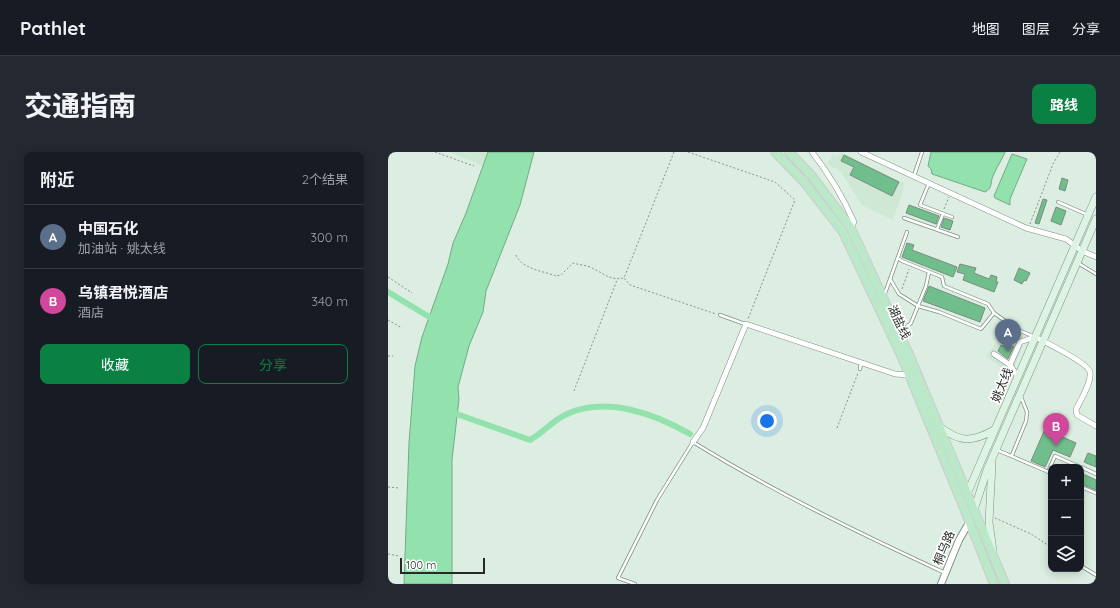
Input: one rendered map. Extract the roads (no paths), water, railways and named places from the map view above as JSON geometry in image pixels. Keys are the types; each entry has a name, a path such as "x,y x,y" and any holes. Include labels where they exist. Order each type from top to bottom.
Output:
{"main road":[{"name":"湖盐线","path":"775,152 804,182 843,232 909,375 970,521 994,584"},
{"name":"湖盐线","path":"789,152 810,175 851,228 899,333 1005,584"},
{"name":"姚太线","path":"967,494 1096,197"},
{"name":"姚太线","path":"974,510 996,450 1096,219"},
{"path":"938,426 952,436 960,439 978,438 995,430"},
{"path":"992,460 990,516 994,556"},
{"path":"964,508 967,494"},
{"path":"970,521 974,510"}],"street":[{"path":"812,152 828,173 849,211 854,222 851,228"},
{"path":"861,152 1028,228 1066,240 1082,251 1096,257"},
{"path":"693,442 703,428 746,324 895,374 909,375"},
{"path":"1010,365 1020,342 1035,337 1088,368 1090,372 1089,381 1076,410 1077,415 1096,426"},
{"path":"994,354 1010,365 1018,377"},
{"name":"桐乌路","path":"941,584 959,540 970,521"}],"lane":[{"path":"914,176 922,152"},
{"path":"929,182 920,205 952,217"},
{"path":"1058,202 1088,215"},
{"path":"937,229 943,214"},
{"path":"904,218 958,237"},
{"path":"883,298 907,232"},
{"path":"898,258 910,265 942,277 944,286 988,304 994,313 1018,330 1035,337"},
{"path":"1077,263 1096,274"},
{"path":"899,333 911,323 929,272"},
{"path":"890,279 899,294 918,306 939,312 980,329 994,313"},
{"path":"720,315 746,324"},
{"path":"860,369 861,363"},
{"path":"1012,455 1026,421 1027,412 1021,394"},
{"path":"635,584 618,578 657,500 693,442 750,476 848,527 945,574"},
{"path":"996,450 1012,455 1048,472"},
{"path":"1052,464 1055,456 1074,464"},
{"path":"1084,468 1096,474"},
{"path":"1084,488 1096,493"},
{"path":"1084,568 1096,575"}],"waterway":[{"path":"388,292 436,321"},
{"path":"451,412 530,440 567,414 582,409 598,407 614,407 646,414 690,434"}],"place":[{"name":"中国石化","path":"1008,352"},
{"name":"乌镇君悦酒店","path":"1056,446"}]}
